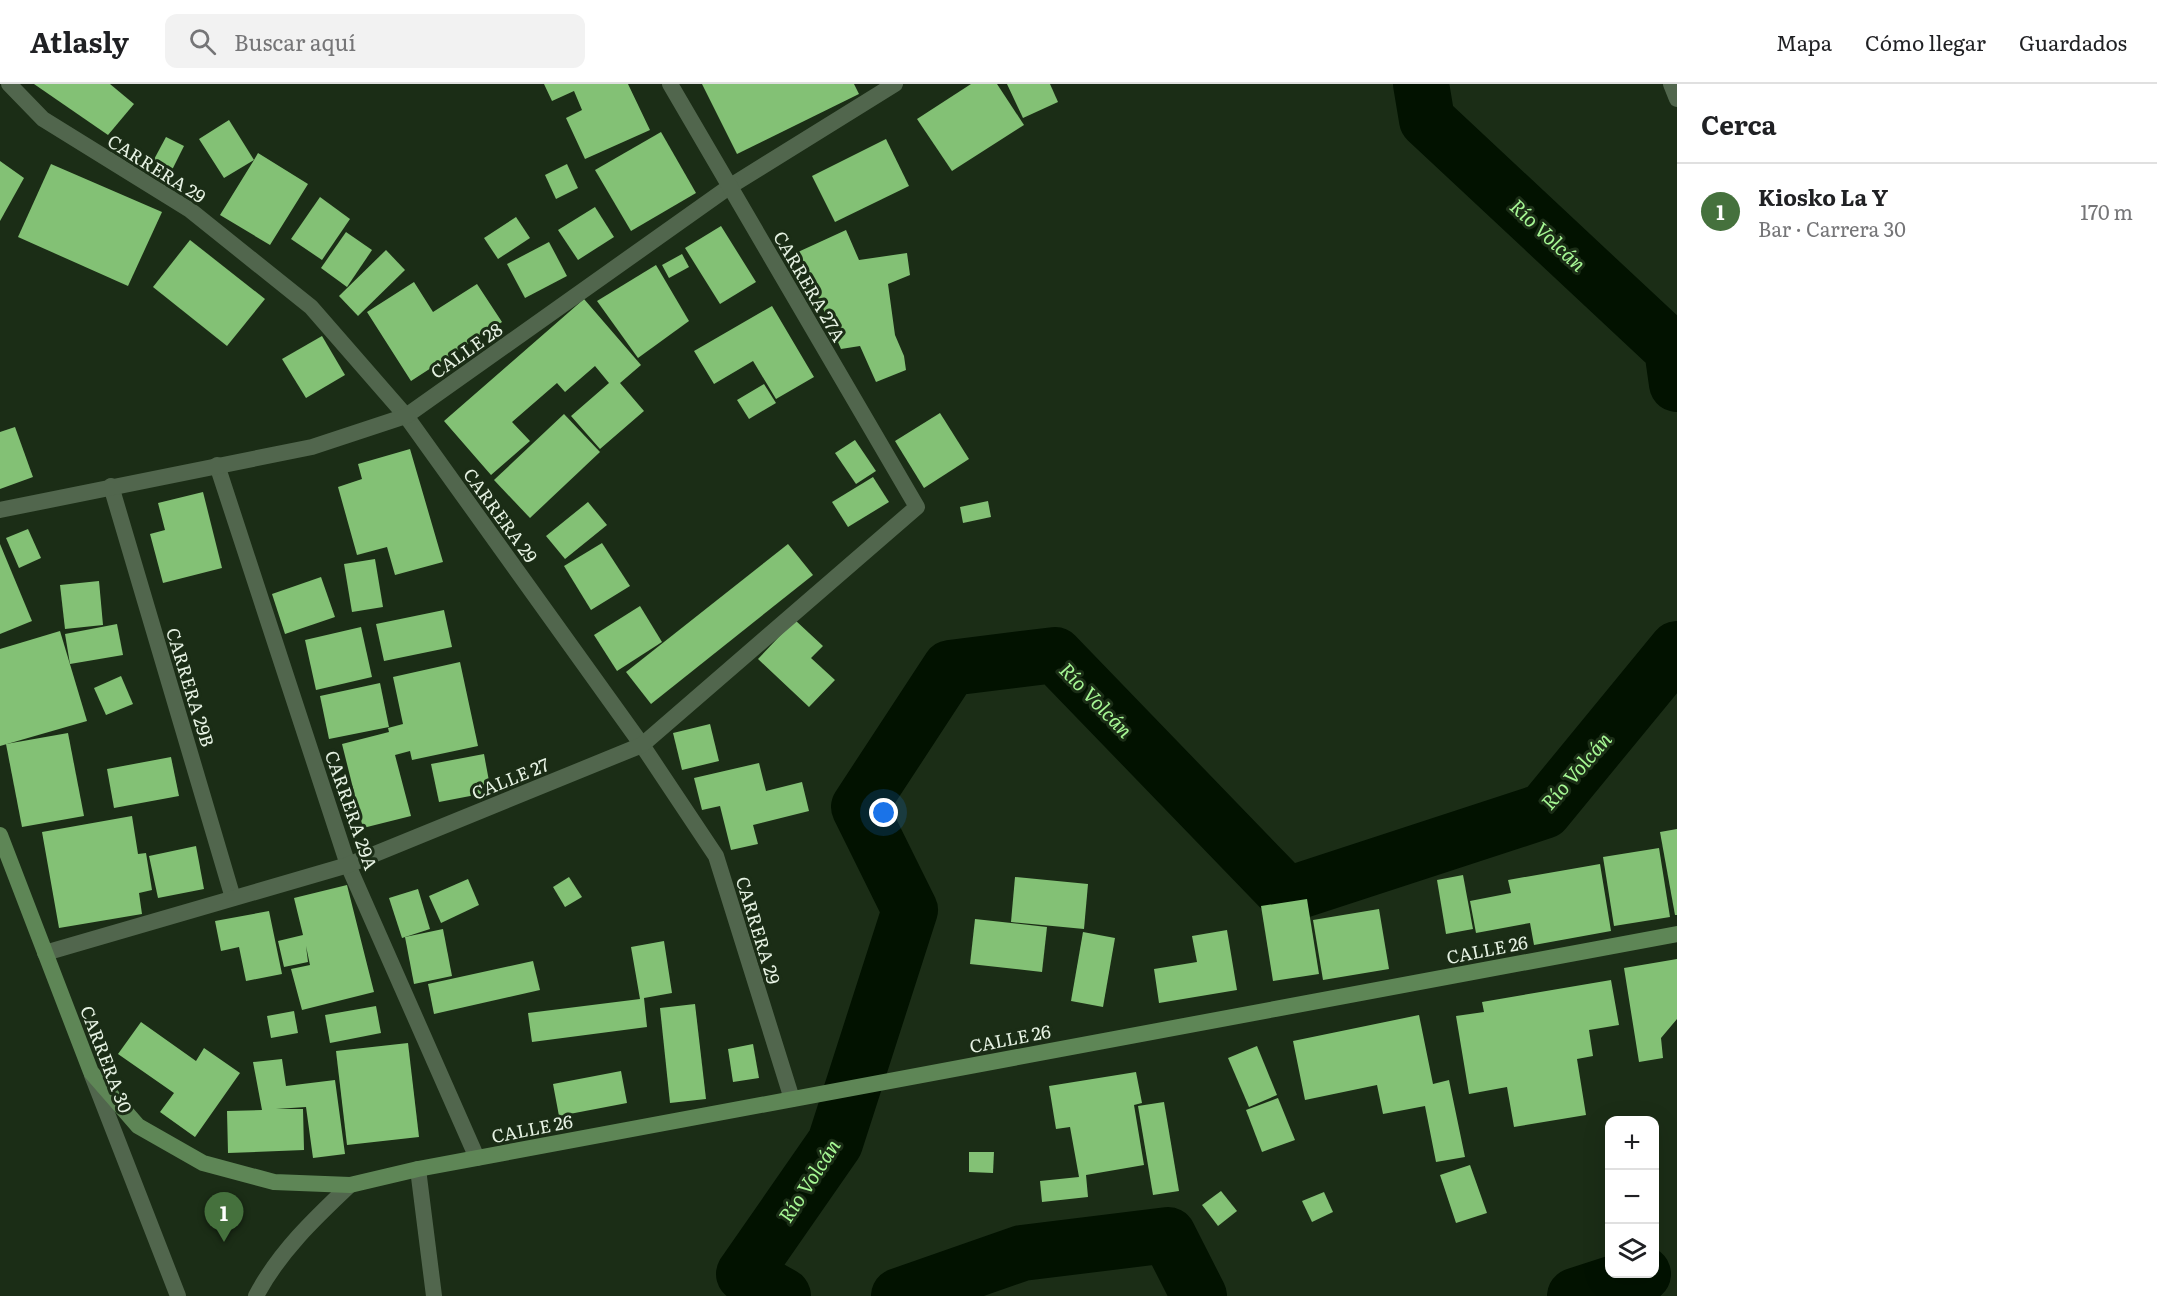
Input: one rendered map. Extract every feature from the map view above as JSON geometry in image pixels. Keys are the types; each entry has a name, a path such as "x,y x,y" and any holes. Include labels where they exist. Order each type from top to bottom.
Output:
{"main road":[{"name":"CARRERA 30","path":"0,835 91,1072"},
{"name":"CALLE 26","path":"91,1072 138,1126 202,1163 274,1182 350,1185 418,1169 1677,933"}],"street":[{"name":"CARRERA 29","path":"9,84 43,119 190,210 311,307 406,416 642,745 716,856 792,1099"},
{"name":"CARRERA 27A","path":"670,84 917,507"},
{"path":"1671,84 1677,99"},
{"name":"CALLE 28","path":"0,510 312,447 406,416 729,187 889,85"},
{"name":"CARRERA 29A","path":"217,465 348,865 477,1158"},
{"name":"CARRERA 29B","path":"111,486 233,898"},
{"name":"CALLE 27","path":"45,952 348,865 642,745 917,507"},
{"name":"CARRERA 30","path":"91,1072 178,1296"},
{"path":"418,1169 434,1296"},
{"path":"256,1296 302,1230 350,1185"}],"building":[{"path":"34,84 110,84 134,104 108,135"},
{"path":"544,84 628,84 650,130 585,159 566,118 582,110 574,91 552,101"},
{"path":"702,84 854,84 859,94 737,154"},
{"path":"971,84 997,84 1024,125 952,171 917,119"},
{"path":"1007,84 1050,84 1058,102 1023,118"},
{"path":"229,120 254,160 224,178 199,139"},
{"path":"661,132 696,193 631,231 595,170"},
{"path":"166,137 184,146 170,174 151,165"},
{"path":"886,139 909,186 835,222 812,176"},
{"path":"258,153 308,184 270,245 220,215"},
{"path":"0,161 24,178 0,221"},
{"path":"51,164 162,212 128,286 18,237"},
{"path":"567,164 578,188 556,199 545,175"},
{"path":"320,197 350,219 322,260 291,239"},
{"path":"595,207 614,237 578,260 558,230"},
{"path":"516,217 530,238 498,259 484,238"},
{"path":"721,226 756,282 720,304 685,248"},
{"path":"846,230 859,260 907,253 910,275 888,284 895,335 904,356 906,370 876,382 860,346 841,349 798,252"},
{"path":"346,232 372,250 347,287 321,268"},
{"path":"190,240 265,299 227,346 153,287"},
{"path":"549,242 567,276 525,298 507,264"},
{"path":"386,250 405,270 358,316 339,296"},
{"path":"682,254 689,267 669,278 662,265"},
{"path":"656,265 689,321 638,358 597,301"},
{"path":"414,282 433,312 477,284 502,322 411,381 367,312"},
{"path":"584,299 641,365 620,383 644,411 600,449 571,416 609,383 595,366 565,392 557,383 512,422 530,441 491,475 444,421"},
{"path":"772,306 814,377 776,399 753,361 714,384 694,351"},
{"path":"322,336 345,375 306,398 282,359"},
{"path":"764,384 776,403 749,419 737,400"},
{"path":"940,413 969,459 924,488 895,441"},
{"path":"564,414 600,452 530,518 494,480"},
{"path":"15,427 33,477 0,489 0,432"},
{"path":"855,440 876,471 856,484 835,453"},
{"path":"410,449 443,562 395,575 387,547 357,555 338,487 362,479 358,464"},
{"path":"873,477 889,502 848,527 832,502"},
{"path":"203,492 222,568 163,583 150,534 165,530 158,503"},
{"path":"988,501 991,517 963,523 960,507"},
{"path":"588,502 607,525 565,559 546,536"},
{"path":"28,529 41,558 19,568 6,538"},
{"path":"602,543 630,586 591,610 564,566"},
{"path":"0,544 32,621 0,634"},
{"path":"788,544 813,575 651,704 626,672"},
{"path":"375,559 383,607 352,612 344,564"},
{"path":"321,577 335,617 285,634 272,594"},
{"path":"99,581 103,625 65,629 60,585"},
{"path":"640,606 662,642 617,671 594,635"},
{"path":"444,610 452,647 384,661 376,624"},
{"path":"795,620 823,646 811,658 835,680 809,707 758,659"},
{"path":"117,624 123,655 70,664 65,634"},
{"path":"361,627 372,677 316,690 305,640"},
{"path":"60,631 87,721 0,746 0,649"},
{"path":"460,662 478,746 412,760 410,751 395,755 411,816 363,828 342,744 389,732 388,728 403,724 393,677"},
{"path":"121,676 133,704 106,715 94,688"},
{"path":"380,683 389,727 329,739 320,696"},
{"path":"710,724 719,761 682,770 673,733"},
{"path":"68,733 84,816 22,827 6,744"},
{"path":"484,754 491,792 439,802 431,764"},
{"path":"171,757 179,796 114,808 107,769"},
{"path":"759,763 766,791 802,782 809,811 753,825 758,844 731,850 720,806 702,810 694,778"},
{"path":"132,816 138,854 146,853 152,890 139,893 142,914 59,928 42,832"},
{"path":"1677,829 1677,915 1675,915 1660,832"},
{"path":"196,846 204,889 158,898 149,856"},
{"path":"1659,848 1670,917 1614,926 1603,857"},
{"path":"1600,864 1611,931 1534,945 1530,923 1476,933 1470,901 1511,893 1508,880"},
{"path":"1463,875 1473,929 1446,934 1437,880"},
{"path":"569,877 582,897 565,907 553,887"},
{"path":"1015,877 1088,884 1084,929 1011,922"},
{"path":"468,879 479,905 441,923 429,896"},
{"path":"347,885 374,992 302,1010 291,969 310,965 306,946 308,962 284,967 278,941 303,935 294,898"},
{"path":"418,889 430,929 402,938 389,898"},
{"path":"1307,899 1319,974 1273,981 1261,906"},
{"path":"1379,909 1389,969 1323,980 1313,920"},
{"path":"269,911 282,974 246,981 239,947 221,951 215,921"},
{"path":"975,919 1047,927 1042,972 970,964"},
{"path":"443,929 452,976 414,984 405,937"},
{"path":"1227,930 1237,990 1159,1003 1154,969 1197,962 1192,936"},
{"path":"1083,932 1115,938 1103,1007 1071,1001"},
{"path":"664,941 672,993 644,998 647,1027 532,1042 528,1013 640,999 631,947"},
{"path":"1677,959 1677,1019 1661,1038 1663,1058 1639,1062 1624,968"},
{"path":"533,961 540,990 434,1014 428,984"},
{"path":"1611,980 1619,1025 1589,1030 1593,1056 1577,1059 1586,1115 1514,1127 1507,1087 1469,1094 1456,1016 1484,1012 1482,1002"},
{"path":"695,1004 706,1099 670,1103 660,1008"},
{"path":"376,1006 381,1033 330,1043 325,1015"},
{"path":"294,1011 298,1033 271,1038 267,1016"},
{"path":"1419,1015 1433,1084 1449,1080 1465,1157 1436,1162 1425,1106 1383,1114 1377,1085 1305,1100 1293,1041"},
{"path":"141,1022 196,1061 204,1048 240,1073 195,1137 160,1112 174,1093 118,1054"},
{"path":"408,1043 419,1137 347,1145 336,1051"},
{"path":"753,1044 759,1078 733,1082 728,1049"},
{"path":"1257,1046 1277,1095 1249,1107 1228,1058"},
{"path":"282,1059 286,1086 335,1080 345,1154 313,1158 306,1107 276,1109 303,1109 304,1150 228,1153 227,1111 262,1110 253,1062"},
{"path":"621,1071 627,1103 559,1116 553,1084"},
{"path":"1136,1072 1142,1103 1134,1105 1144,1165 1086,1175 1088,1197 1042,1202 1040,1181 1079,1177 1070,1127 1056,1129 1049,1086"},
{"path":"1278,1098 1295,1140 1262,1152 1246,1110"},
{"path":"1164,1102 1179,1191 1153,1195 1138,1106"},
{"path":"969,1152 994,1152 993,1173 969,1172"},
{"path":"1470,1165 1487,1213 1456,1223 1440,1175"},
{"path":"1221,1191 1237,1211 1218,1226 1202,1205"},
{"path":"1324,1192 1333,1212 1312,1222 1302,1201"}],"waterway":[{"name":"Río Volcán","path":"1421,84 1427,120 1672,349 1677,384"},
{"name":"Río Volcán","path":"783,1296 744,1274 835,1143 910,910 859,807 950,668 1055,655 1287,895 1544,811 1677,649"},
{"name":"Río Volcán","path":"899,1296 1022,1253 1168,1235 1199,1296"},
{"name":"Río Volcán","path":"1575,1296 1631,1278"}],"place":[{"name":"Kiosko La Y","path":"224,1242"}]}
